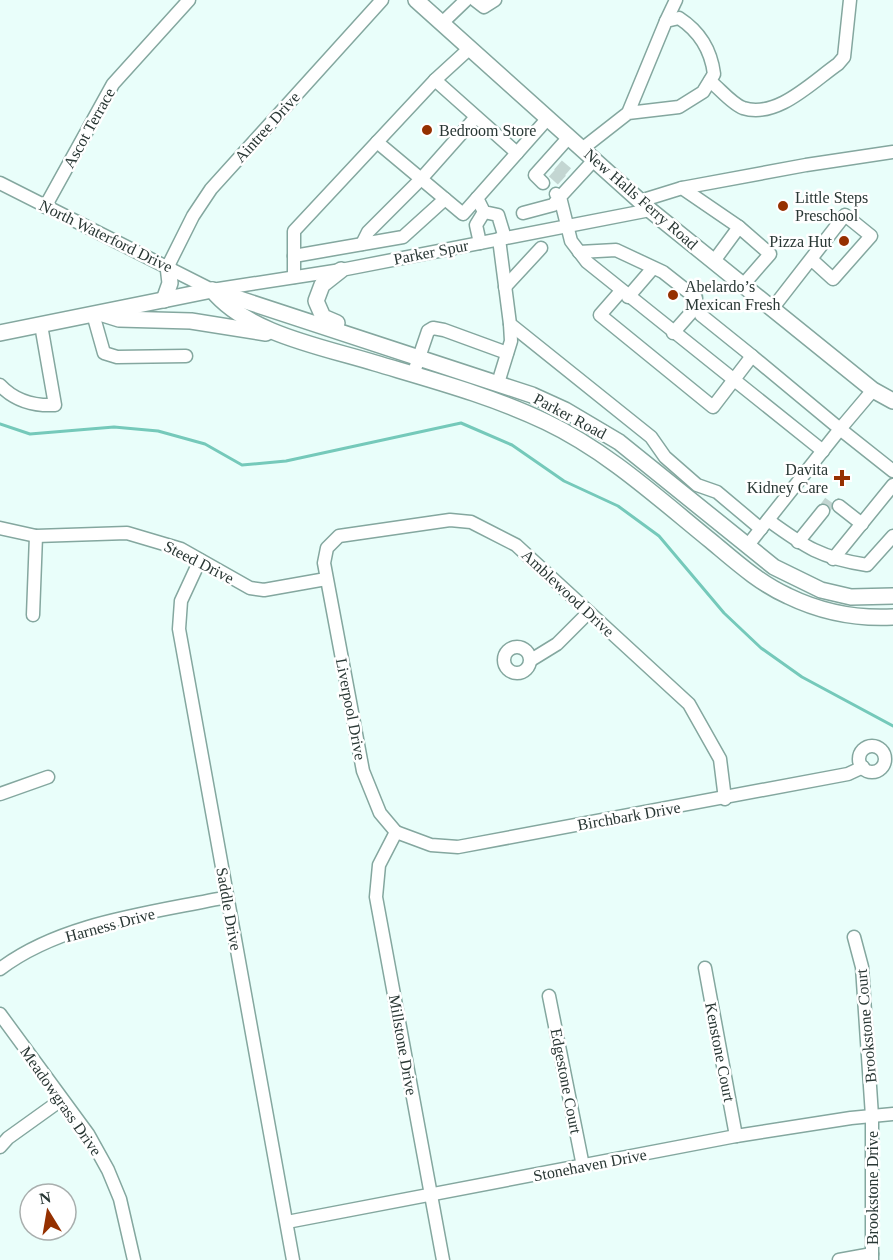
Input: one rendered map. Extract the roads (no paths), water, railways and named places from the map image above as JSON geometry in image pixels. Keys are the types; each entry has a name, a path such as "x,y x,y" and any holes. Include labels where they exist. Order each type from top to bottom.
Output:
{"main road":[{"name":"New Halls Ferry Road","path":"416,0 645,206 873,390 893,401"},
{"path":"164,300 170,283 168,266"},
{"path":"341,270 322,285 316,300 322,317 398,350"},
{"name":"Parker Road","path":"212,290 224,304 245,317 307,342 513,408 546,422 590,447 740,565 786,596 819,609 846,615 893,617"},
{"name":"Parker Road","path":"0,333 212,290 498,383 565,410 619,442 774,567 821,590 850,597 893,596"},
{"name":"Parker Road","path":"96,313 119,319 191,321 307,342"},
{"name":"New Halls Ferry Road","path":"873,390 893,414"}],"street":[{"name":"Ascot Terrace","path":"45,207 113,84 189,0"},
{"name":"Aintree Drive","path":"168,266 211,189 382,0"},
{"path":"442,23 466,0"},
{"path":"475,0 484,7 495,0"},
{"path":"582,149 628,113 676,0"},
{"path":"710,81 741,107 753,110 776,108 844,57 850,0"},
{"path":"628,113 680,107 703,92 714,74 712,56 692,27 679,18 666,21"},
{"path":"294,278 294,231 435,80 470,48"},
{"path":"435,80 517,153"},
{"path":"363,244 368,232 421,179 476,117"},
{"path":"377,142 464,214 548,118"},
{"path":"543,183 535,175 552,165 569,137"},
{"name":"Parker Spur","path":"212,290 341,270 567,226 645,206 682,188 806,165 893,152"},
{"path":"523,213 553,205 557,195 594,160"},
{"name":"North Waterford Drive","path":"0,183 212,290"},
{"path":"682,188 739,227 770,254 743,285"},
{"path":"557,195 571,241 587,262 624,294 823,451"},
{"path":"477,198 484,212"},
{"path":"294,256 403,237 445,199"},
{"path":"484,212 498,215 510,324 511,341 498,383"},
{"path":"480,243 476,225 484,212"},
{"path":"772,309 845,215 871,236 833,279 811,259"},
{"path":"714,261 739,227"},
{"path":"505,287 542,248"},
{"path":"579,252 616,250 663,272 696,298 696,307 673,333"},
{"path":"653,268 600,315 713,407 752,356"},
{"path":"96,313 104,353 117,357 186,356"},
{"path":"701,315 893,471"},
{"path":"510,324 651,437 665,457 697,485 717,492 765,524 833,559 867,564 893,536"},
{"path":"0,385 31,404 55,405 41,325"},
{"path":"413,375 428,331 433,328 507,353"},
{"path":"748,545 873,390"},
{"path":"833,559 892,491"},
{"path":"839,506 862,524"},
{"path":"798,542 823,511"},
{"name":"Amblewood Drive","path":"326,579 324,563 327,548 339,536 450,520 471,522 516,545 689,704 720,759 725,799"},
{"name":"Steed Drive","path":"0,528 36,536 127,533 181,549 250,588 264,590 326,579"},
{"path":"33,615 36,536"},
{"name":"Saddle Drive","path":"200,560 181,601 179,629 293,1260"},
{"name":"Liverpool Drive","path":"326,579 363,771 380,813 396,832"},
{"path":"531,660 557,644 589,612"},
{"name":"Birchbark Drive","path":"396,832 431,845 458,847 725,799 848,774 863,767"},
{"path":"0,794 48,777"},
{"name":"Millstone Drive","path":"396,832 379,865 376,897 443,1260"},
{"name":"Harness Drive","path":"0,969 20,954 74,933 227,897"},
{"name":"Brookstone Court","path":"854,937 862,967 873,1116"},
{"name":"Kenstone Court","path":"705,968 736,1136"},
{"name":"Edgestone Court","path":"549,996 583,1166"},
{"name":"Meadowgrass Drive","path":"0,1014 88,1134 108,1170 126,1219 134,1260"},
{"path":"0,1147 8,1138 61,1100"},
{"name":"Stonehaven Drive","path":"287,1222 736,1136 893,1114"},
{"name":"Brookstone Drive","path":"872,1257 873,1116"},
{"path":"838,1260 872,1257"}],"waterway":[{"path":"0,424 30,434 114,427 158,431 205,444 242,465 286,461 461,423 512,445 564,481 618,506 659,536 724,613 761,648 802,677 893,726"}],"tunnel":[{"path":"558,165 571,176"},
{"path":"553,172 564,182"},
{"path":"823,511 831,500 839,506"}],"place":[{"name":"Bedroom Store","path":"427,130"},
{"name":"Little Steps Preschool","path":"783,206"},
{"name":"Pizza Hut","path":"844,241"},
{"name":"Abelardo’s Mexican Fresh","path":"673,295"},
{"name":"Davita Kidney Care","path":"842,478"}]}
